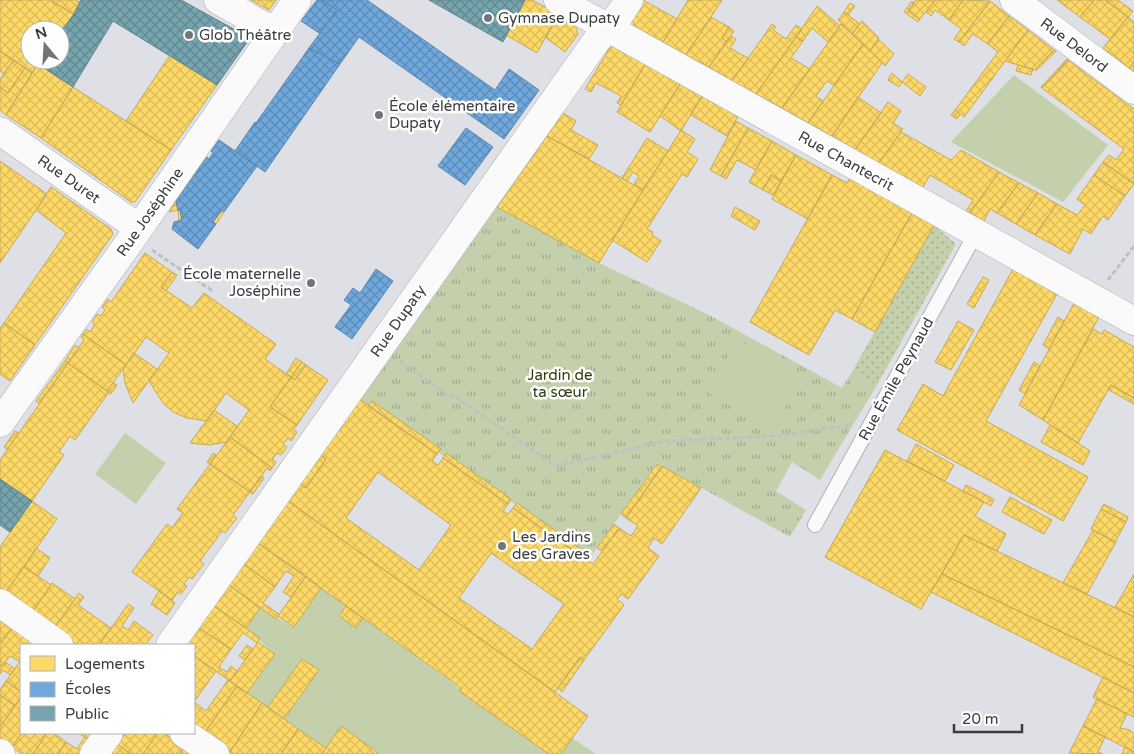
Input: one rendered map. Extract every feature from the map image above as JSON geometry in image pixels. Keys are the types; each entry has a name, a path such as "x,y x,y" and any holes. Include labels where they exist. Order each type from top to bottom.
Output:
{"street":[{"path":"218,0 275,32"},
{"name":"Rue Joséphine","path":"0,423 136,233 297,0"},
{"name":"Rue Chantecrit","path":"558,0 1134,321"},
{"name":"Rue Dupaty","path":"171,644 597,40 629,0"},
{"name":"Rue Delord","path":"1014,0 1134,90"},
{"name":"Rue Duret","path":"0,131 136,233"},
{"path":"0,603 58,644"},
{"path":"94,754 108,734"},
{"path":"185,734 215,754"}],"lane":[{"name":"Rue Émile Peynaud","path":"815,525 976,233"}],"path":[{"path":"136,233 214,292"},
{"path":"1096,300 1108,280 1134,246"},
{"path":"388,336 396,342 392,355 445,394 460,400 556,466 665,441 776,436 853,424 866,432"}],"green space":[{"path":"1014,75 1108,145 1063,202 951,142"},
{"name":"Jardin de ta sœur","path":"497,207 599,263 709,315 842,388 852,372 877,385 820,480 792,462 776,491 806,510 790,537 657,463 591,556 360,399"},
{"path":"934,225 956,244 877,385 852,372"},
{"path":"738,340 802,378 772,430 707,392"},
{"path":"125,433 166,463 136,504 95,474"},
{"path":"321,588 346,606 339,616 356,627 363,618 550,754 379,754 341,726 326,748 284,719 318,670 302,659 268,707 247,693 275,654 246,628 260,608 294,627"},
{"path":"572,738 596,754 561,754"}],"building: Logements":[{"path":"0,0 50,0 74,14 70,20 20,20 20,65 0,51"},
{"path":"53,0 76,0 80,2 73,14 53,2"},
{"path":"251,0 276,0 269,10"},
{"path":"525,0 532,0 558,14 537,53 506,35"},
{"path":"643,0 677,19 663,42 634,26 632,16"},
{"path":"688,0 722,0 686,55 663,42"},
{"path":"916,0 935,0 920,19 908,11"},
{"path":"935,0 963,0 949,20 935,10 931,16 926,12"},
{"path":"963,0 990,1 959,42 954,39 961,29 949,20"},
{"path":"1057,0 1094,0 1080,17"},
{"path":"1094,0 1105,0 1128,17 1110,39 1080,17"},
{"path":"1105,0 1118,0 1133,11 1128,17"},
{"path":"912,1 914,3 908,11 920,19 918,22 904,12"},
{"path":"990,1 1009,16 988,44 973,34 964,46 959,42"},
{"path":"850,3 855,6 848,15 844,12"},
{"path":"817,6 840,26 828,42 812,28 803,41 796,37"},
{"path":"844,12 860,24 852,34 838,20"},
{"path":"558,14 575,24 578,34 565,52 546,38"},
{"path":"1009,16 1028,30 964,117 955,110 998,52 988,44"},
{"path":"711,17 729,27 722,38 727,42 709,67 686,55"},
{"path":"1128,17 1134,22 1134,62 1129,68 1103,48"},
{"path":"862,21 879,38 870,51 852,34"},
{"path":"772,24 776,27 773,30 786,39 796,25 802,29 756,94 732,81"},
{"path":"841,24 863,44 834,85 827,81 816,96 823,101 808,123 782,108"},
{"path":"729,27 734,31 727,42 722,38"},
{"path":"1028,30 1054,50 1035,70 1005,61"},
{"path":"730,36 736,39 730,48 748,58 732,81 709,67"},
{"path":"796,37 803,41 791,58 810,69 782,108 756,94"},
{"path":"878,39 894,54 885,66 870,51"},
{"path":"612,44 646,63 621,105 617,103 621,96 596,83 591,92 585,89"},
{"path":"863,44 882,63 832,136 808,123"},
{"path":"1054,50 1056,51 1035,70"},
{"path":"0,51 14,60 4,74 0,71"},
{"path":"170,55 217,85 171,150 126,121"},
{"path":"14,60 20,64 20,70 24,70 8,93 0,87 0,79"},
{"path":"1068,60 1042,88 1041,87"},
{"path":"1068,60 1134,109 1134,184 1103,162 1109,155 1116,160 1124,149 1042,88"},
{"path":"1134,62 1134,72 1129,68"},
{"path":"646,63 680,84 650,132 617,112"},
{"path":"1018,65 1033,69 1031,75 1016,71"},
{"path":"24,70 32,73 6,115 0,110 0,87 8,93"},
{"path":"34,70 47,70 73,87 41,138 6,115"},
{"path":"892,73 902,82 899,87 888,80"},
{"path":"908,74 926,87 920,96 902,82"},
{"path":"680,84 703,94 681,131 660,116"},
{"path":"73,87 171,150 135,202 131,202 41,138"},
{"path":"703,94 739,114 727,136 691,115"},
{"path":"858,97 881,113 855,150 832,136"},
{"path":"888,102 901,111 893,123 903,129 879,163 855,150"},
{"path":"955,110 960,114 957,119 951,115"},
{"path":"563,113 576,121 571,130 598,145 589,159 547,136"},
{"path":"736,121 748,128 721,176 710,170"},
{"path":"748,128 772,141 756,170 737,160 726,179 721,176"},
{"path":"681,130 695,139 687,152 698,159 687,177 682,174 647,229 653,232 652,235 661,241 647,262 612,240"},
{"path":"901,132 951,160 961,150 999,172 970,213 966,211 973,200 930,175 923,187 879,163"},
{"path":"547,136 643,190 599,263 497,207"},
{"path":"647,138 668,151 643,190 634,184 639,176 633,172 627,181 622,178"},
{"path":"772,141 796,155 781,181 771,175 763,190 749,182"},
{"path":"796,155 832,175 808,219 772,199"},
{"path":"0,161 47,194 0,263"},
{"path":"1103,162 1134,184 1125,196 1094,175"},
{"path":"999,172 1019,183 997,213 990,209 984,221 970,213"},
{"path":"771,175 781,181 773,195 763,190"},
{"path":"832,175 847,183 850,178 912,213 852,319 835,310 809,355 750,322"},
{"path":"1094,175 1125,196 1108,220 1103,216 1091,234 1083,229 1070,254 1035,235 1057,204 1077,215 1085,205 1077,199"},
{"path":"1019,183 1038,193 1016,224 997,213"},
{"path":"51,187 111,229 113,234 35,345 4,323 66,233 36,210"},
{"path":"1038,193 1057,204 1035,235 1016,224"},
{"path":"176,201 178,210 169,212"},
{"path":"735,207 760,221 755,230 731,216"},
{"path":"178,210 180,210 182,220 179,221"},
{"path":"222,210 224,212 216,224 213,222"},
{"path":"912,213 934,225 875,332 852,319"},
{"path":"145,253 172,272 161,287 192,308 204,293 276,344 265,359 291,377 270,407 297,425 293,430 297,432 291,441 288,438 283,444 287,447 281,455 277,453 272,460 276,462 272,468 230,437 249,410 226,393 207,421 187,418 173,412 163,403 149,381 169,353 146,337 126,365 83,334 87,329 90,332 95,324 92,322 97,314 101,316 105,310 102,307 108,299 111,302"},
{"path":"1013,269 1057,294 986,421 1088,477 1063,521 897,430 923,384 943,396"},
{"path":"172,272 177,275 166,291 161,287"},
{"path":"983,277 989,280 974,308 967,304"},
{"path":"1074,303 1099,317 1043,420 1019,405"},
{"path":"1058,317 1064,321 1049,349 1043,345"},
{"path":"958,321 974,330 951,370 935,362"},
{"path":"4,323 35,345 10,381 0,374 0,328"},
{"path":"1093,329 1102,334 1104,330 1134,347 1134,398 1111,385 1078,443 1043,420"},
{"path":"83,334 126,365 107,391 68,363 84,340 81,337"},
{"path":"75,345 79,348 68,363 65,361"},
{"path":"134,353 157,369 133,403 125,383 123,369"},
{"path":"296,358 302,362 291,377 286,374"},
{"path":"65,361 68,363 39,404 36,401"},
{"path":"302,362 306,365 295,380 291,377"},
{"path":"1034,362 1040,366 1025,394 1019,390"},
{"path":"68,363 109,392 75,440 70,436 59,452 64,455 32,501 0,479 0,460"},
{"path":"306,365 328,380 297,425 270,407 291,377 295,380"},
{"path":"113,383 117,385 111,394 107,391"},
{"path":"1111,385 1134,398 1134,404 1109,390"},
{"name":"Les Jardins des Graves","path":"360,399 437,454 432,461 438,465 443,458 508,504 503,511 508,514 513,508 593,564 619,528 631,536 638,526 626,518 662,466 701,488 662,544 654,538 648,548 659,556 628,599 621,594 617,599 624,605 584,660 580,657 555,692 288,501 300,484 306,488 326,459 321,455","holes":["378,472 451,525 419,570 346,518","491,553 564,604 532,649 459,598"]},
{"path":"372,401 441,449 437,454 368,406"},
{"path":"214,410 237,426 227,442 209,445 190,443"},
{"path":"1050,425 1090,451 1083,465 1041,442"},
{"path":"15,431 19,433 7,450 4,447"},
{"path":"230,437 272,468 270,471 267,468 250,492 210,464"},
{"path":"916,444 954,465 945,481 907,461"},
{"path":"885,450 984,502 975,516 1006,534 997,551 964,535 921,609 825,557"},
{"path":"213,453 216,455 210,464 207,462"},
{"path":"446,453 511,499 508,504 443,458"},
{"path":"321,455 326,459 306,488 300,484"},
{"path":"210,464 250,492 233,515 237,518 225,533 222,531 200,561 204,564 192,579 189,577 184,584 187,586 181,594 178,592 172,600 132,572 167,524 172,528 183,513 177,509"},
{"path":"657,464 662,467 626,518 621,514"},
{"path":"261,476 264,478 253,494 250,492"},
{"path":"966,485 994,499 991,506 963,491"},
{"path":"1010,497 1052,520 1044,534 1002,512"},
{"path":"32,501 57,519 4,595 0,592 0,547"},
{"path":"288,501 588,716 561,754 549,754 459,691 461,688 258,543"},
{"path":"517,503 584,551 581,556 513,508"},
{"path":"1104,504 1128,517 1126,522 1101,509"},
{"path":"1101,509 1126,522 1115,542 1091,529"},
{"path":"614,524 619,528 602,551 597,548"},
{"path":"1093,530 1116,542 1087,594 1063,583"},
{"path":"964,535 1134,617 1134,667 942,574"},
{"path":"258,543 306,576 291,597 283,592 294,576 286,571 275,587 244,564"},
{"path":"36,548 50,558 38,576 24,567"},
{"path":"244,564 275,587 263,603 279,614 276,619 229,585"},
{"path":"24,567 51,585 31,614 4,595"},
{"path":"942,574 1134,667 1134,693 931,592"},
{"path":"1134,574 1134,617 1115,607"},
{"path":"306,576 321,588 294,627 278,616"},
{"path":"52,583 75,599 54,629 31,614"},
{"path":"229,585 260,608 246,628 214,606"},
{"path":"159,591 175,603 167,615 151,604"},
{"path":"79,593 84,597 78,605 111,628 100,644 76,644 54,629"},
{"path":"128,604 134,608 122,626 128,630 134,621 153,635 146,644 100,644"},
{"path":"214,606 260,638 257,643 243,633 231,649 199,628"},
{"path":"346,606 363,618 356,628 339,616"},
{"path":"0,618 13,627 0,644"},
{"path":"13,627 34,642 33,644 20,644 20,662 10,656 2,666 0,665 0,644"},
{"path":"199,628 231,649 219,667 227,672 231,666 237,671 230,681 195,657 195,644 188,644"},
{"path":"258,642 275,654 247,693 230,681"},
{"path":"247,645 253,649 245,660 239,656"},
{"path":"195,657 216,671 195,701"},
{"path":"580,657 584,660 562,692 558,688"},
{"path":"302,659 319,670 284,719 268,707"},
{"path":"20,661 20,691 6,681"},
{"path":"5,662 15,669 11,675 3,670 0,674 0,665 2,666"},
{"path":"1103,677 1134,693 1134,717 1093,697"},
{"path":"228,680 237,686 204,734 195,728 195,703 206,711"},
{"path":"6,681 20,691 20,698 15,706 0,695 0,690"},
{"path":"237,686 262,703 230,752 204,734"},
{"path":"0,695 15,706 0,727"},
{"path":"20,698 21,734 12,747 0,738 0,727"},
{"path":"1097,699 1127,714 1120,728 1130,730 1134,734 1134,752 1083,726"},
{"path":"262,703 298,729 281,754 232,754 230,752"},
{"path":"341,726 369,746 379,754 322,754"},
{"path":"1083,726 1105,737 1098,752 1103,754 1069,753"},
{"path":"298,729 326,748 322,754 281,754"},
{"path":"21,734 46,734 33,754 22,754 12,747"},
{"path":"46,734 55,734 66,742 58,754 33,754"},
{"path":"80,734 97,734 92,742"},
{"path":"124,734 157,734 143,754 131,754 117,744"},
{"path":"157,734 165,734 184,747 180,754 143,754"},
{"path":"85,737 92,742 83,754 58,754 66,742 77,749"},
{"path":"117,744 131,754 110,754"},
{"path":"184,747 194,754 180,754"},
{"path":"1125,747 1134,752 1134,754 1122,754"}],"building: Écoles":[{"path":"317,0 322,0 337,10 319,33 301,21"},
{"path":"322,0 367,0 495,90 509,69 539,90 504,139 359,37 340,64 309,48 337,10"},
{"path":"309,48 340,64 265,172 235,151"},
{"path":"466,128 493,147 465,185 438,166"},
{"path":"219,140 257,166 224,212 222,210 213,222 216,224 198,249 172,229 174,222 182,220 176,201 207,157 209,159 213,153 211,151"},
{"path":"376,269 393,281 352,339 335,327 351,305 344,300 353,288 360,293"}],"building: Public":[{"path":"81,0 181,0 250,38 217,85 113,21 73,87 47,70 70,70 70,20"},
{"name":"Gymnase Dupaty","path":"429,0 525,0 503,42"},
{"path":"0,479 32,501 10,532 0,525"}],"place":[{"name":"Gymnase Dupaty","path":"488,18"},
{"name":"Glob Théâtre","path":"189,35"},
{"name":"École élémentaire Dupaty","path":"379,115"},
{"name":"École maternelle Joséphine","path":"311,283"},
{"name":"Les Jardins des Graves","path":"502,546"}]}
